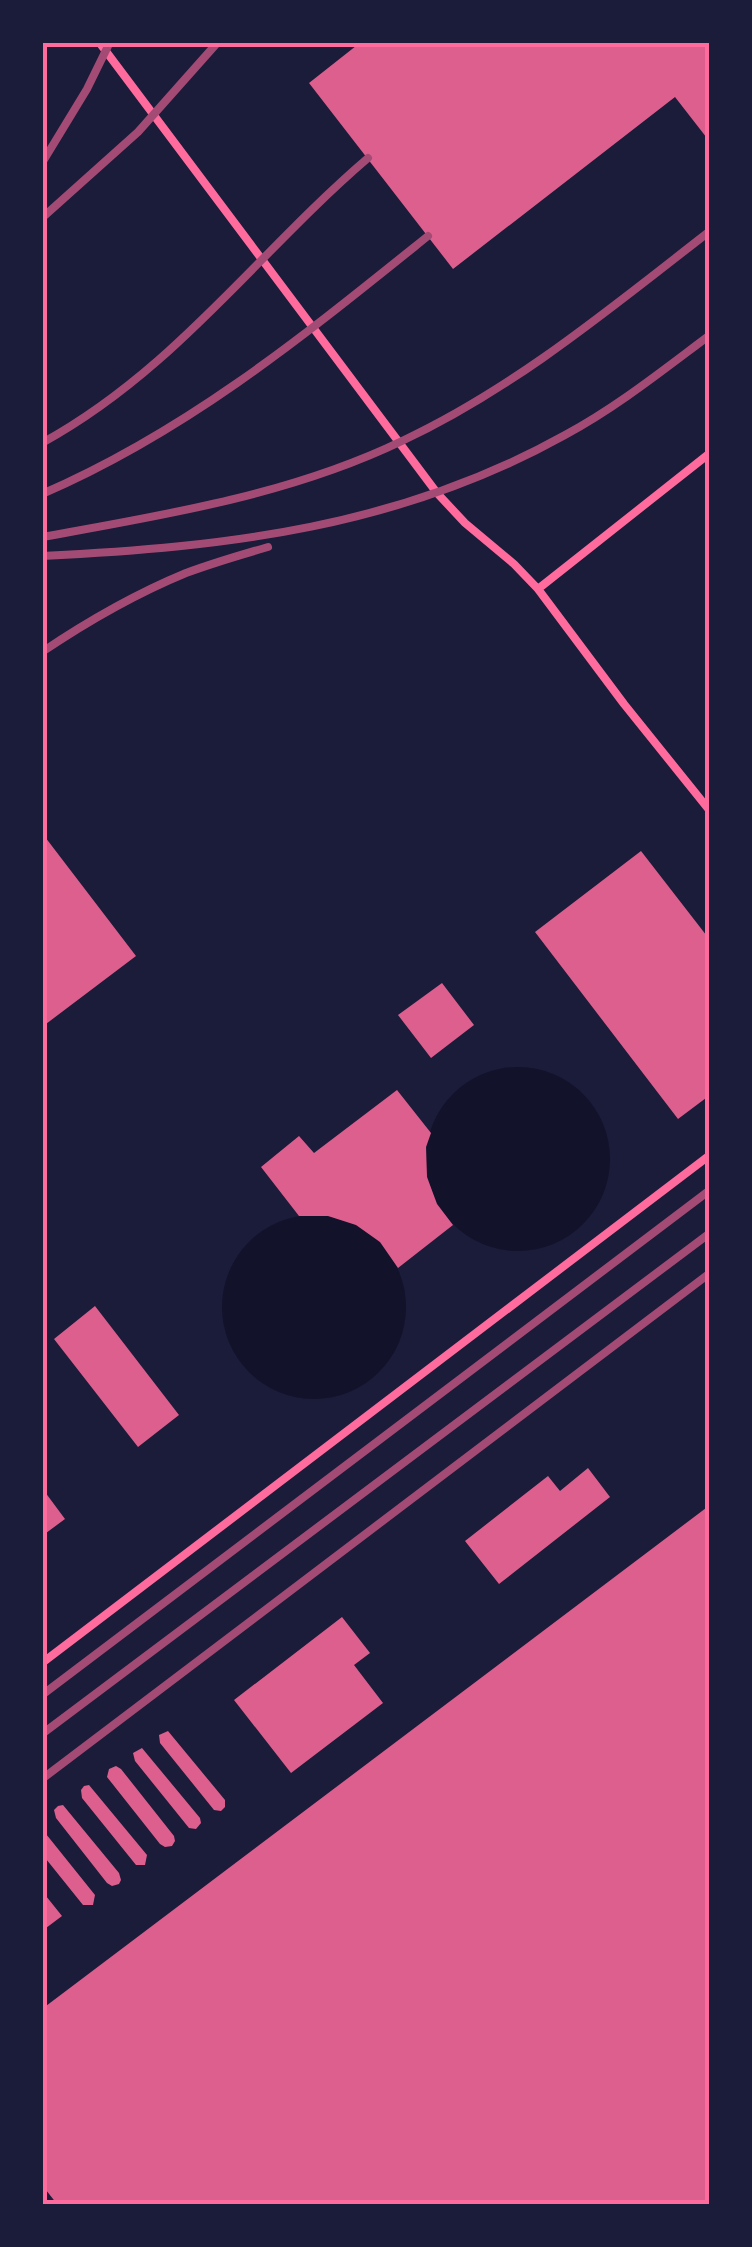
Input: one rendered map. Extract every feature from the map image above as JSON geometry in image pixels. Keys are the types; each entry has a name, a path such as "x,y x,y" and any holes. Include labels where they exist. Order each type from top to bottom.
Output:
{"lane":[{"path":"100,42 438,493 464,524 538,589 634,718 710,811"},
{"path":"538,589 710,453"},
{"path":"42,1663 710,1155"}],"shaded area":[{"path":"518,1067 553,1074 583,1094 603,1124 610,1159 603,1194 583,1224 553,1244 518,1251 483,1244 453,1224 433,1194 426,1159 433,1124 453,1094 483,1074"},
{"path":"314,1215 349,1222 379,1242 399,1272 406,1307 399,1342 379,1372 349,1392 314,1399 279,1392 249,1372 229,1342 222,1307 229,1272 249,1242 279,1222"}],"building":[{"path":"361,42 710,42 710,142 675,97 453,269 309,83"},
{"path":"42,833 136,956 42,1027"},
{"path":"641,851 710,940 710,1095 678,1119 535,932"},
{"path":"442,983 474,1025 431,1058 398,1015"},
{"path":"397,1090 431,1133 426,1147 427,1177 437,1204 453,1225 398,1268 380,1242 356,1225 328,1216 299,1216 261,1167 299,1136 314,1153"},
{"path":"95,1306 179,1415 138,1447 54,1339"},
{"path":"588,1468 610,1497 499,1584 465,1541 548,1476 560,1491"},
{"path":"42,1488 65,1519 42,1536"},
{"path":"710,1505 710,2204 57,2204 42,2185 42,2009"},
{"path":"342,1617 370,1653 354,1665 383,1703 291,1773 234,1700"},
{"path":"168,1731 225,1800 221,1811 214,1810 160,1743 159,1735"},
{"path":"142,1748 200,1818 196,1829 189,1828 135,1761 133,1753"},
{"path":"116,1766 174,1836 172,1846 160,1844 107,1777 109,1769"},
{"path":"89,1785 147,1855 145,1865 136,1865 82,1798 81,1790"},
{"path":"63,1805 119,1873 119,1884 107,1883 56,1818 54,1810"},
{"path":"42,1829 95,1895 93,1905 83,1905 42,1854"},
{"path":"42,1891 62,1916 42,1931"}],"railway":[{"path":"42,163 110,42"},
{"path":"42,218 138,132 218,42"},
{"path":"42,443 90,414 174,346 368,158"},
{"path":"42,537 226,501 316,476 402,441 523,371 710,231"},
{"path":"42,494 96,469 196,411 291,344 428,236"},
{"path":"42,556 246,538 311,527 440,491 565,435 639,388 710,335"},
{"path":"42,652 167,581 268,547"},
{"path":"42,1695 710,1190"},
{"path":"42,1734 710,1233"},
{"path":"42,1779 710,1273"}]}
